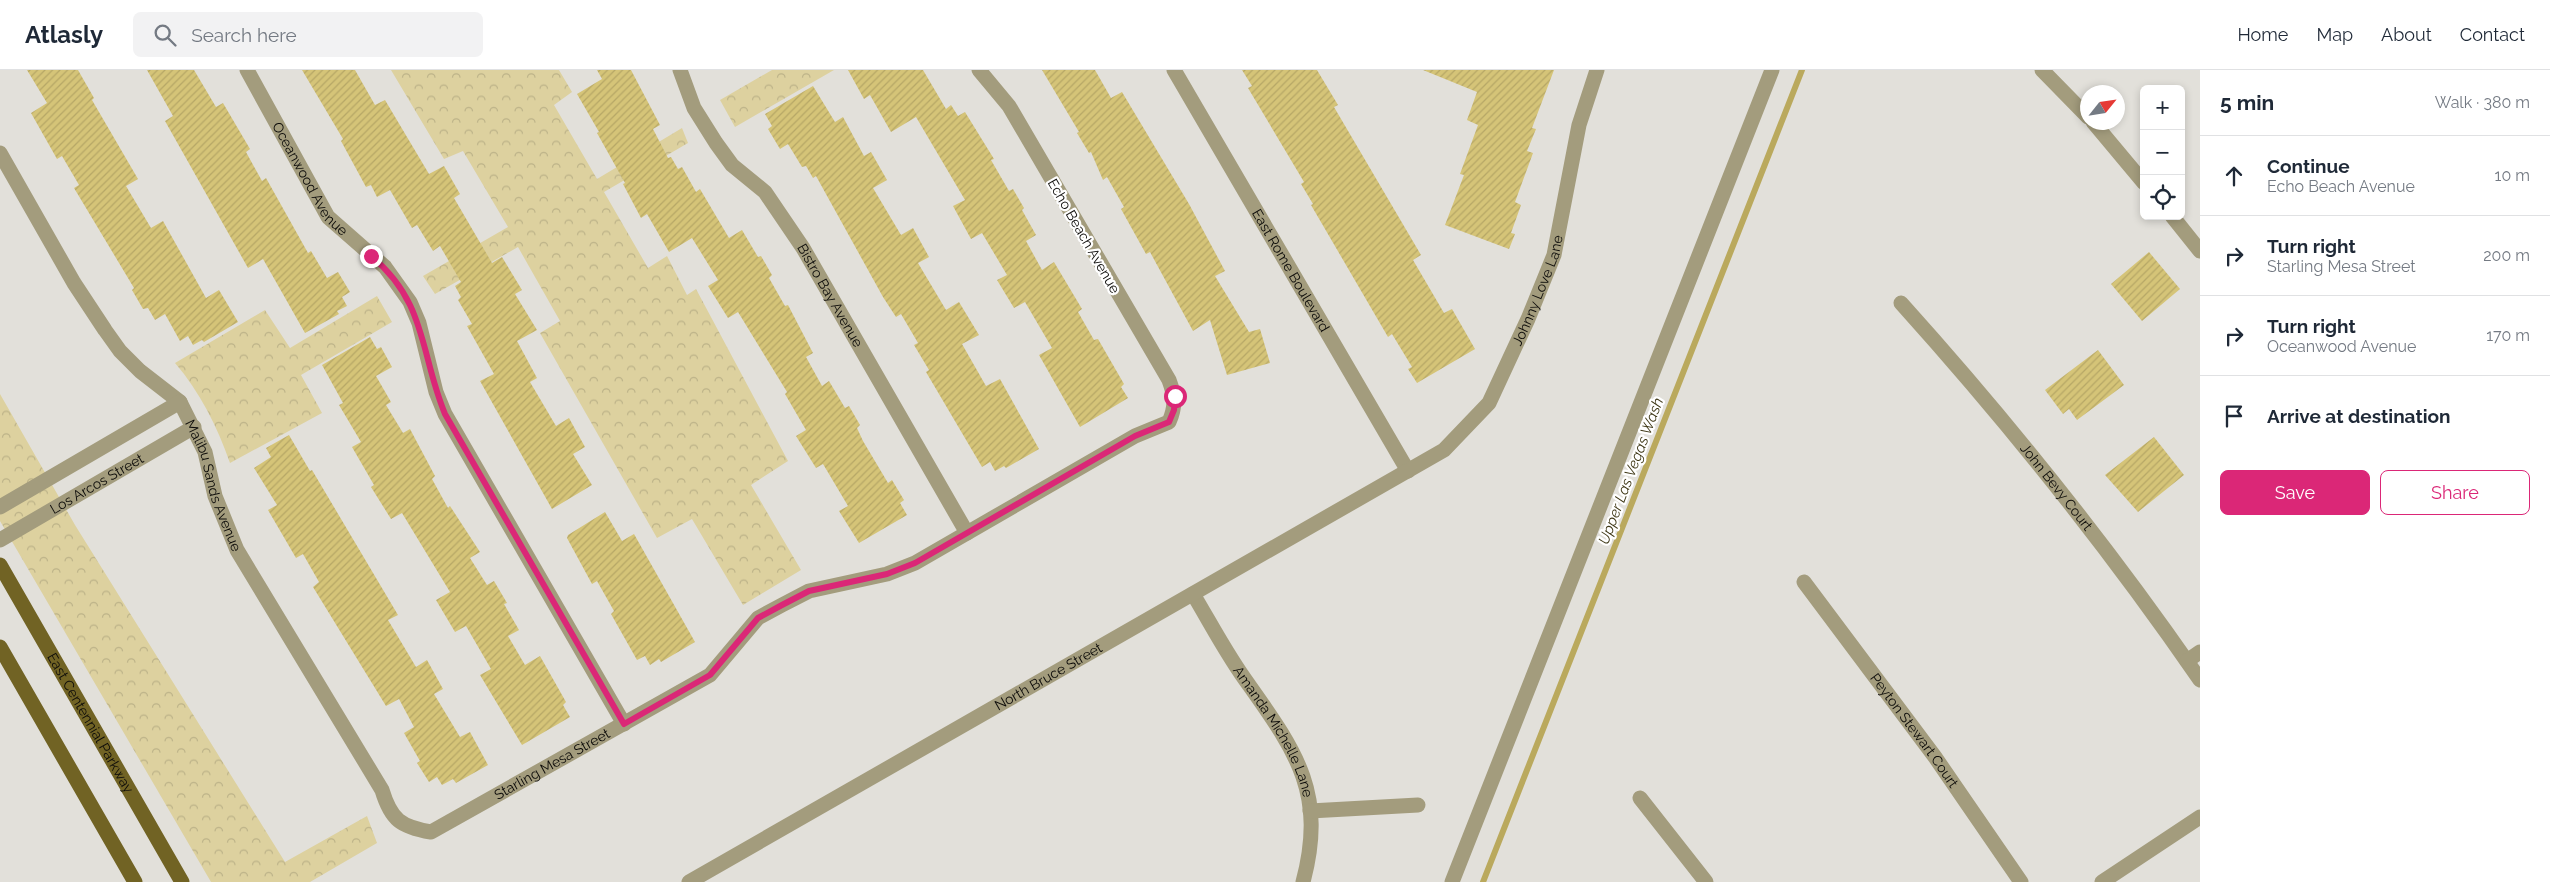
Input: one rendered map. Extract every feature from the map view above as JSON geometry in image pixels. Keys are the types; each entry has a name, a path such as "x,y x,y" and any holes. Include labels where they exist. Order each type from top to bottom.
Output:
{"main road":[{"name":"East Centennial Parkway","path":"0,565 182,882"},
{"path":"0,647 135,882"}],"street":[{"name":"Oceanwood Avenue","path":"247,70 328,217 385,267 410,302 419,323 436,392 445,414 624,724"},
{"name":"Bistro Bay Avenue","path":"680,70 694,108 716,143 732,165 765,192 803,248 967,533"},
{"name":"Echo Beach Avenue","path":"979,70 1009,106 1169,380 1175,396 1174,410"},
{"name":"East Rome Boulevard","path":"1174,70 1408,471"},
{"name":"Johnny Love Lane","path":"1408,471 1444,450 1463,432 1489,404 1506,369 1554,254 1574,150 1586,100 1597,70"},
{"path":"1452,882 1772,70"},
{"path":"2042,70 2080,109"},
{"path":"2100,130 2140,177"},
{"name":"Malibu Sands Avenue","path":"0,153 74,283 120,351 140,371 180,402 205,452 222,518 237,550 382,790 387,808 399,822 412,829"},
{"path":"2175,220 2200,251"},
{"name":"John Bevy Court","path":"1901,303 2036,461 2113,559 2200,680"},
{"name":"Los Arcos Street","path":"0,507 180,402"},
{"name":"Starling Mesa Street","path":"412,829 431,832 444,826 710,675 758,618 809,591 887,574 915,563 1135,436 1169,422 1174,410"},
{"name":"Los Arcos Street","path":"0,540 194,427"},
{"name":"North Bruce Street","path":"689,882 1408,471"},
{"name":"Peyton Stewart Court","path":"1804,582 1929,750 2021,882"},
{"name":"Amanda Michelle Lane","path":"1193,594 1248,685 1269,710 1300,765 1308,792 1310,811 1310,850 1303,882"},
{"path":"2187,661 2200,652"},
{"path":"1640,798 1706,882"},
{"path":"1310,811 1418,804"},
{"path":"2102,882 2200,818"}],"green space":[{"path":"391,70 559,70 572,92 554,105 597,179 682,128 688,143 604,192 648,268 667,256 687,295 696,289 788,461 751,485 801,570 743,605 692,519 657,538 540,333 560,321 518,247 435,294 423,276 508,227 463,151 444,159"},
{"path":"772,70 834,70 735,127 720,100"},
{"path":"377,296 392,322 301,375 322,413 230,463 207,410 175,363 265,310 290,348"},
{"path":"0,394 75,525 285,862 367,816 377,843 310,882 211,882 0,521"}],"building":[{"path":"27,70 78,70 94,98 92,100 138,179 126,186 151,228 163,221 206,298 219,290 238,322 204,342 202,340 193,345 188,336 180,341 165,314 155,320 148,308 143,309 132,290 134,288 74,188 79,185 62,156 57,159 31,113 47,103"},
{"path":"147,70 194,70 216,107 223,103 250,149 246,152 262,181 266,178 308,253 311,251 327,278 338,272 350,292 342,297 347,306 337,311 339,314 305,333 263,259 248,268 165,121 173,116"},
{"path":"302,70 355,70 375,105 385,100 429,174 444,166 460,194 454,198 492,263 502,257 522,290 515,294 537,330 517,341 537,378 530,382 556,426 569,418 585,447 573,454 592,485 552,509 480,381 494,374 467,326 472,324 458,300 461,297 455,286 461,282 440,246 433,251 417,225 412,228 390,190 377,197 371,185 366,187 341,141 343,139"},
{"path":"597,70 631,70 660,125 653,129 668,158 671,157 678,169 682,167 696,192 700,189 729,238 742,230 758,257 761,256 772,275 769,278 785,306 788,305 813,353 806,357 822,386 829,381 845,408 849,406 860,425 857,428 863,441 888,483 892,480 904,500 900,503 907,515 859,543 839,511 848,506 823,464 816,468 796,436 806,430 785,394 787,392 738,312 728,318 708,286 718,280 692,238 669,252 647,214 641,218 623,184 625,183 597,133 599,132 577,94 602,79"},
{"path":"848,70 923,70 946,109 951,105 958,116 965,112 994,159 991,160 1009,191 1013,189 1024,208 1022,210 1036,235 1026,241 1042,270 1054,262 1082,309 1078,312 1094,340 1098,339 1124,384 1121,387 1128,398 1080,427 1039,355 1052,348 1025,302 1014,308 997,280 1007,275 982,233 971,239 953,206 965,200 916,117 891,132 870,95 864,99"},
{"path":"1042,70 1095,70 1111,98 1122,92 1189,204 1225,271 1215,276 1249,332 1260,329 1270,363 1227,375 1210,320 1193,331 1150,252 1146,254 1121,209 1124,207 1107,177 1103,180 1091,152 1089,153 1077,133 1079,132"},
{"path":"1242,70 1317,70 1338,105 1334,107 1421,255 1413,260 1444,313 1452,309 1475,349 1417,383 1408,369 1412,367 1392,334 1388,337 1311,205 1313,204 1301,184 1304,182 1248,88 1252,86"},
{"path":"1423,70 1554,70 1532,128 1536,129 1527,151 1533,153 1515,202 1521,205 1511,233 1515,234 1509,249 1445,225 1464,175 1460,174 1478,125 1467,120 1477,92"},
{"path":"813,86 835,122 843,117 864,156 871,152 887,180 873,188 901,235 913,228 929,257 918,263 946,310 959,302 979,335 962,344 986,386 1000,379 1039,449 1006,468 1004,466 995,471 990,462 982,467 926,372 929,370 914,345 918,343 901,314 896,317 883,297 816,176 813,178 806,166 802,167 788,144 780,149 768,129 772,126 765,114"},
{"path":"2149,252 2180,289 2142,321 2111,284"},
{"path":"370,337 377,349 381,347 392,367 376,376 391,402 386,405 403,433 410,429 435,476 432,479 448,508 450,506 480,552 470,558 487,585 494,581 507,603 504,604 519,630 508,636 525,665 540,656 566,702 563,705 570,717 522,745 480,675 491,669 466,626 455,632 436,600 450,592 402,513 391,519 371,487 374,485 352,447 361,442 339,405 343,403 322,365"},
{"path":"2098,350 2124,385 2077,420 2069,409 2063,414 2045,390"},
{"path":"289,435 310,471 312,470 398,615 388,620 416,667 427,660 443,689 434,694 460,737 470,732 488,765 456,783 453,779 442,785 437,777 429,782 417,763 420,761 404,733 414,727 399,699 386,706 313,587 319,582 303,554 296,558 268,510 277,505 254,468 271,457 266,448"},
{"path":"2154,437 2184,475 2138,512 2105,475"},
{"path":"605,512 622,541 634,534 695,642 661,662 659,659 650,665 645,656 637,660 611,614 614,611 597,581 592,584 567,538 568,535"}],"waterway":[{"name":"Upper Las Vegas Wash","path":"1483,882 1802,70"}],"route":[{"path":"371,256 385,267 410,302 419,323 436,392 445,414 624,724 710,675 758,618 809,591 833,584 887,574 915,563 1135,436 1169,422 1174,410 1175,396"}]}
